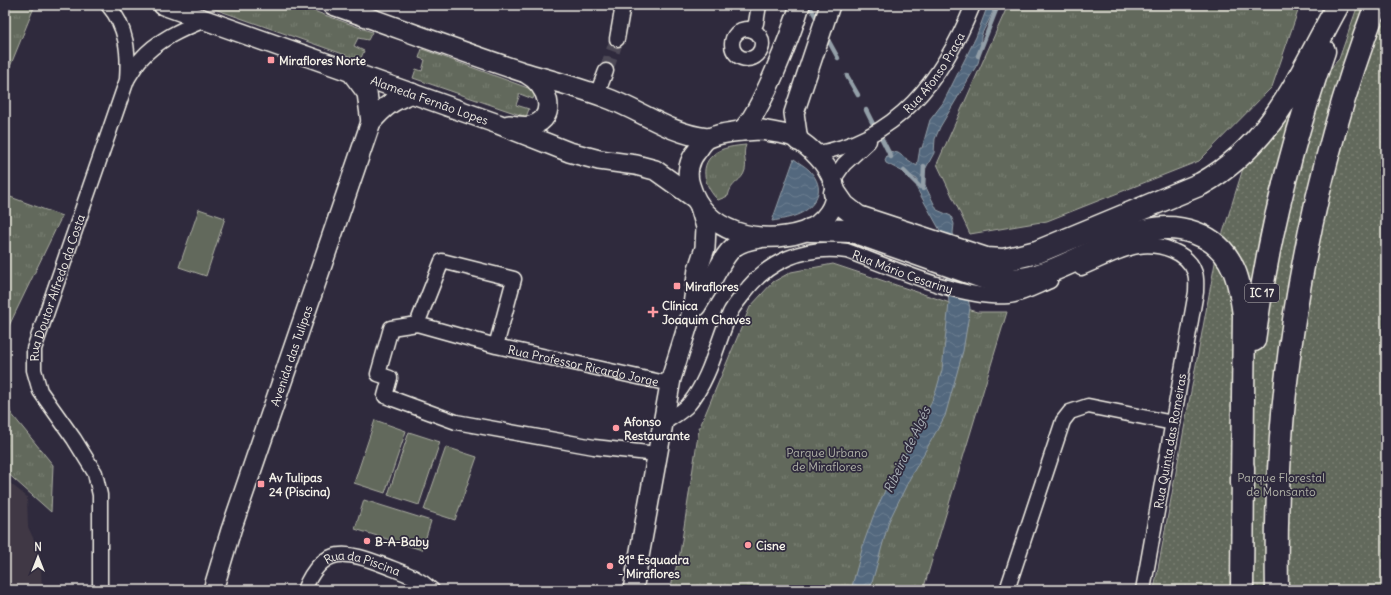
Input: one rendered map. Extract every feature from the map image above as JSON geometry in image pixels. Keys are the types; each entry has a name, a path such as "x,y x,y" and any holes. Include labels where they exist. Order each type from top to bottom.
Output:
{"highway":[{"path":"834,187 844,206 858,217 986,259 1004,260 1037,252 1201,184 1222,173 1245,153 1277,116 1339,5"},
{"name":"IC 17","path":"1242,590 1242,483 1251,367 1273,235 1303,117 1339,5"},
{"name":"IC 17","path":"1277,590 1279,462 1287,363 1299,282 1330,142 1376,5"},
{"path":"810,230 852,231 986,278 1002,280 1020,280 1040,275 1140,232 1164,228 1182,228 1200,234 1214,242 1226,256 1234,270 1240,290 1244,315 1242,483"}],"street":[{"name":"Rua Doutor Alfredo da Costa","path":"100,590 100,495 97,480 95,473 74,439 40,391 34,370 34,349 127,80 129,59 124,31 120,22 108,5"},
{"name":"Alameda Fernão Lopes","path":"163,5 498,124 583,156 599,160 636,165 655,170 697,202"},
{"path":"333,5 534,77 541,86 548,102 548,110 545,117 531,126 498,124"},
{"path":"617,39 623,5"},
{"path":"752,30 756,24 759,5"},
{"path":"741,131 750,121 762,98 796,19 800,5"},
{"path":"798,141 794,113 830,5"},
{"name":"Rua Afonso Praça","path":"834,187 844,164 881,129 914,103 928,88 944,63 966,22 973,5"},
{"path":"127,80 140,60 159,43 184,28 205,20"},
{"path":"598,94 606,71"},
{"name":"Avenida das Tulipas","path":"352,72 367,93 371,122"},
{"path":"522,72 598,94 632,108 652,121 682,134 707,138 741,131 763,130 794,137 822,162 834,187 833,204 830,212 822,222 810,230 774,238 748,240 737,244 728,252 692,312"},
{"name":"Avenida das Tulipas","path":"213,590 221,558 371,122 386,105 394,100 412,94"},
{"name":"Rua Afonso Praça","path":"813,154 849,145 881,129"},
{"path":"633,590 670,384 692,312 698,269 706,239 704,218 688,179 691,158 707,138"},
{"path":"697,202 730,230 760,238"},
{"name":"Rua Mário Cesariny","path":"662,424 688,406 692,400 702,383 731,312 747,288 760,273 779,262 801,254 830,249 847,251 966,293 1007,296 1024,292 1137,246 1150,245 1175,251 1184,258 1196,275 1196,292"},
{"name":"Rua Professor Ricardo Jorge","path":"496,346 514,279 442,261 417,324 496,346 670,384"},
{"name":"Rua Quinta das Romeiras","path":"1143,590 1196,292"},
{"path":"417,324 391,328 378,374 390,378 385,396 456,422 594,447 657,454"},
{"path":"1007,590 1063,421 1070,412 1088,406 1173,423"},
{"name":"Rua da Piscina","path":"304,590 317,566 331,557 345,553 360,556 418,578 432,590"}],"shaded area":[{"path":"5,479 27,497 28,527 40,553 42,590 5,590"}],"green space":[{"path":"5,5 35,5 5,79"},
{"path":"203,5 297,5 372,32 368,40 358,38 354,46 364,51 360,60"},
{"path":"1008,5 1300,5 1272,87 1199,161 1047,221 970,234 937,164"},
{"name":"Parque Florestal de Monsanto","path":"1358,5 1386,5 1386,590 1154,590 1217,252 1245,162 1339,59"},
{"path":"422,49 536,91 533,99 520,94 516,105 529,109 526,117 413,78 416,69 422,71 425,60 419,58"},
{"path":"746,145 744,152 744,174 734,184 729,191 728,196 718,200 710,190 705,178 708,160 720,150 729,147"},
{"path":"5,195 62,216 5,334"},
{"path":"199,209 225,218 206,276 179,267"},
{"name":"Parque Urbano de Miraflores","path":"833,264 977,312 1007,312 923,590 670,590 680,553 699,429 750,307 773,282 791,272"},
{"path":"5,371 10,412 53,465 51,512 5,471"},
{"path":"375,420 406,431 385,493 354,483"},
{"path":"409,432 440,442 419,505 388,495"},
{"path":"446,447 477,457 455,520 424,510"},
{"path":"364,500 431,521 422,550 355,529"}],"water":[{"path":"988,5 994,5 992,14 981,37 978,63 940,127 935,139 934,153 921,177 937,210 951,216 954,224 953,233 970,308 963,351 945,416 910,478 889,521 870,590 851,590 864,542 873,517 887,486 923,422 936,391 942,370 949,303 941,232 917,189 917,179 886,163 885,160 889,151 898,153 917,166 920,148 922,148 930,120 943,103 976,37"},
{"path":"794,159 813,175 818,184 818,193 811,206 800,214 772,221"}],"waterway":[{"path":"809,5 817,19"},
{"name":"Ribeira de Algés","path":"978,56 998,5"},
{"path":"827,38 838,58"},
{"path":"847,76 858,95"},
{"path":"866,110 873,124"},
{"path":"882,139 891,157"},
{"name":"Ribeira de Algés","path":"923,189 924,166"},
{"path":"904,171 920,187"}],"tunnel":[{"path":"606,71 617,39"}],"place":[{"name":"Miraflores Norte","path":"271,60"},
{"name":"Miraflores","path":"677,286"},
{"name":"Clínica Joaquim Chaves","path":"653,312"},
{"name":"Afonso Restaurante","path":"616,428"},
{"name":"Av Tulipas 24 (Piscina)","path":"261,484"},
{"name":"B-A-Baby","path":"367,541"},
{"name":"Cisne","path":"748,545"},
{"name":"81ª Esquadra - Miraflores","path":"610,566"}]}
